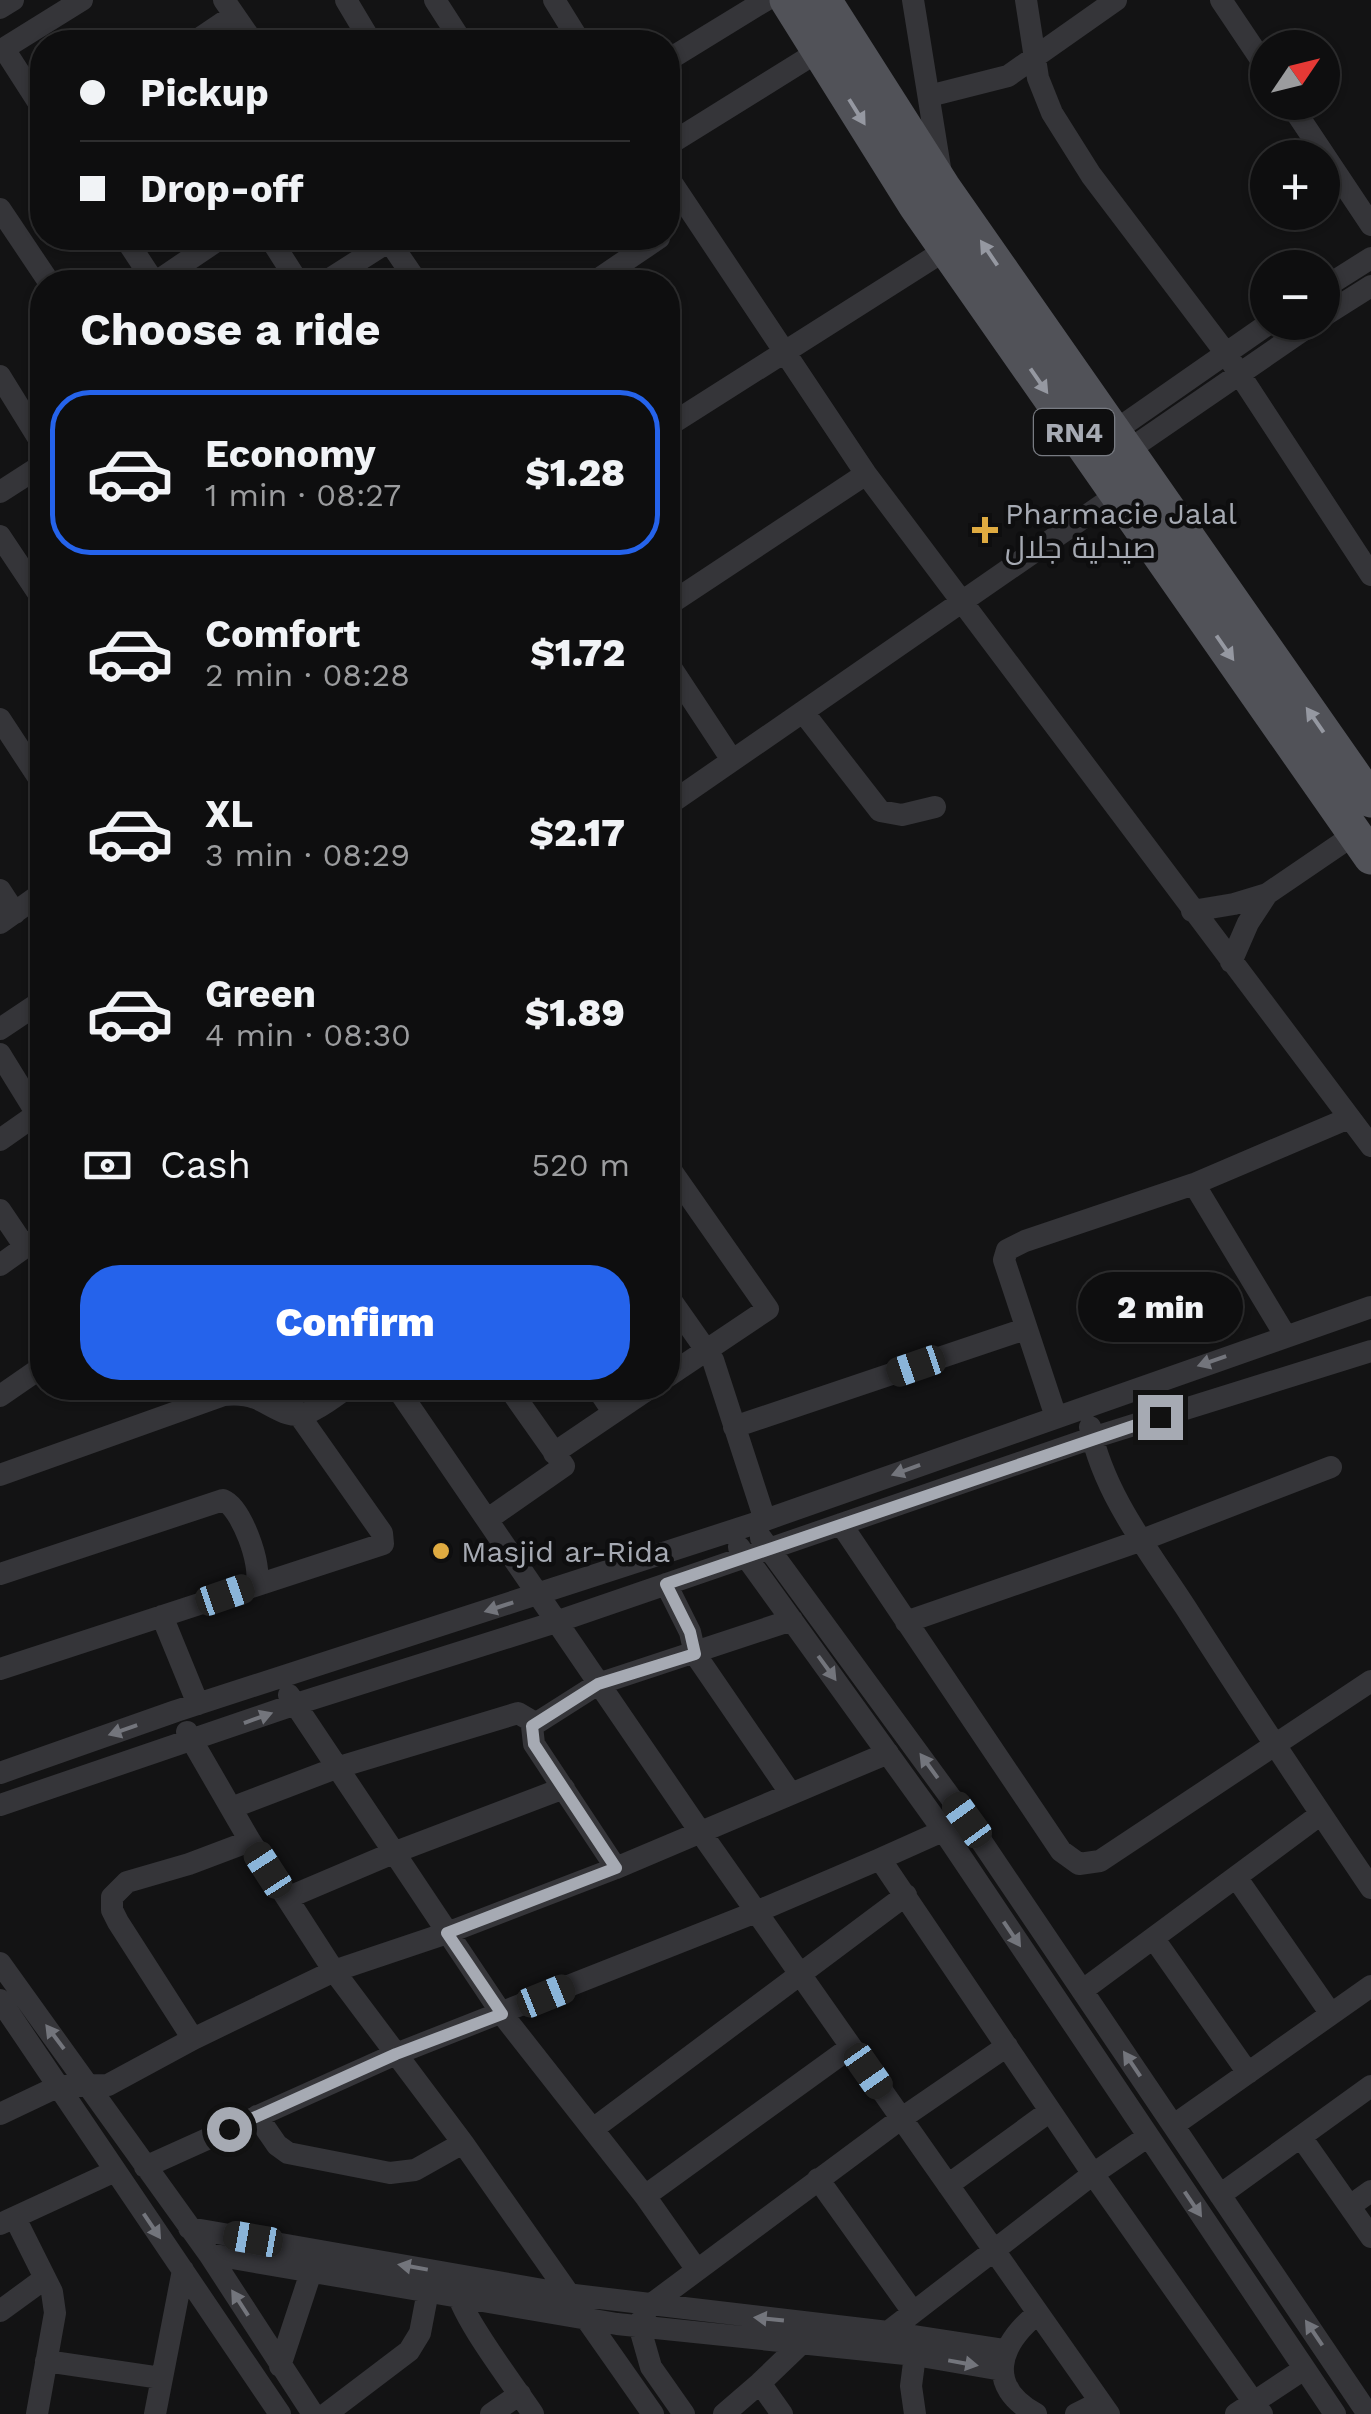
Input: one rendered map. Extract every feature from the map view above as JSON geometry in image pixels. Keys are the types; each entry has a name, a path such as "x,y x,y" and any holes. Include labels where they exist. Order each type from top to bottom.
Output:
{"main road":[{"name":"RN4","path":"787,0 947,249 1371,800"},
{"name":"RN4","path":"824,0 1114,462 1363,846"}],"street":[{"path":"0,8 12,0"},
{"path":"34,30 82,0"},
{"path":"346,0 364,30"},
{"path":"435,0 454,30"},
{"path":"554,0 573,30"},
{"path":"680,53 766,0"},
{"path":"913,0 943,187"},
{"path":"1026,0 1033,56 1044,97 1091,175 1231,362 1371,575"},
{"path":"929,96 993,82 1020,68 1116,0"},
{"path":"1220,0 1250,44"},
{"path":"206,30 229,7 245,30"},
{"path":"30,32 2,50 30,91"},
{"path":"680,137 819,51"},
{"path":"1301,120 1371,225"},
{"path":"680,196 866,474 960,604 1371,1146"},
{"path":"0,209 41,270"},
{"path":"680,222 692,214"},
{"path":"680,419 947,249"},
{"path":"173,270 204,250"},
{"path":"344,270 374,250"},
{"path":"611,270 641,250"},
{"path":"1340,278 1371,258"},
{"path":"1340,306 1371,286"},
{"path":"680,797 960,604 1253,340"},
{"path":"1231,362 1277,340"},
{"path":"1,379 30,425"},
{"path":"0,492 30,473"},
{"path":"680,597 866,474"},
{"path":"0,536 30,572"},
{"path":"680,680 732,760"},
{"path":"802,712 880,811 902,816 934,807"},
{"path":"0,719 30,765"},
{"path":"1192,911 1267,894 1363,846"},
{"path":"0,890 8,918 30,902"},
{"path":"1231,962 1248,923 1267,894"},
{"path":"0,1029 30,1009"},
{"path":"0,1054 30,1098"},
{"path":"1056,1416 1004,1260 1007,1250 1194,1184 1349,1118"},
{"path":"0,1140 30,1119"},
{"path":"680,1183 768,1308 680,1368"},
{"path":"1194,1184 1286,1335"},
{"path":"0,1210 30,1237"},
{"path":"0,1265 30,1244"},
{"path":"0,1774 187,1708 758,1522 1361,1310 1368,1357 1092,1438 556,1622 0,1804"},
{"path":"680,1313 712,1360 758,1522 757,1552 792,1620 943,1830 1335,2414"},
{"path":"734,1427 1025,1329"},
{"path":"0,1396 30,1375"},
{"path":"0,1474 210,1400"},
{"path":"260,1400 299,1415 329,1400"},
{"path":"0,1668 384,1542 382,1533 288,1400"},
{"path":"405,1400 700,1832 1104,2408 1076,2414"},
{"path":"488,1519 564,1466 517,1400"},
{"path":"605,1400 614,1412"},
{"path":"554,1452 632,1400"},
{"path":"1087,1406 1092,1438 1108,1485 1274,1744 1368,1876"},
{"path":"906,1622 1142,1540 1331,1467"},
{"path":"0,1574 223,1500 236,1509 257,1563 256,1584"},
{"path":"840,1524 1061,1851 1079,1864 1100,1860 1371,1682"},
{"path":"728,1532 757,1552 967,1820 1368,2414"},
{"path":"666,1584 690,1632 695,1654 791,1794"},
{"path":"162,1616 187,1708 192,1742 230,1808 334,1971 653,2414"},
{"path":"616,1868 531,1738 535,1723 598,1684 792,1620"},
{"path":"281,1678 294,1705 502,2014 645,2196 697,2270"},
{"path":"230,1808 336,1768 518,1713 535,1723"},
{"path":"0,2114 59,2086 108,2084 334,1971 447,1933 616,1868 888,1752"},
{"path":"287,1898 393,1852 564,1788"},
{"path":"1082,1990 1321,1814"},
{"path":"144,2166 396,2054 756,1912 967,1820"},
{"path":"193,2039 118,1922 112,1898 127,1882 189,1864 250,1840"},
{"path":"880,1859 1250,2410 1304,2368"},
{"path":"1236,1877 1332,2014"},
{"path":"593,2129 906,1895"},
{"path":"1154,1939 1248,2073"},
{"path":"0,1963 209,2254 313,2414"},
{"path":"1174,2125 1371,1986"},
{"path":"0,2000 280,2414"},
{"path":"644,2316 697,2270 818,2179 1007,2046"},
{"path":"645,2196 851,2047"},
{"path":"1220,2195 1371,2086"},
{"path":"948,2185 1050,2111"},
{"path":"257,2116 276,2146 288,2154 390,2173 416,2170 462,2144"},
{"path":"1301,2136 1371,2236"},
{"path":"888,2332 1093,2174 1148,2137"},
{"path":"37,2414 56,2312 52,2292 7,2221 115,2171"},
{"path":"818,2179 913,2312"},
{"path":"1350,2206 1371,2191"},
{"path":"189,2228 428,2291 457,2285 584,2319 644,2316 820,2324 888,2332 1003,2360"},
{"path":"209,2254 315,2261 457,2285 566,2294 644,2316 803,2342 1003,2360"},
{"path":"280,2366 315,2261"},
{"path":"155,2414 182,2270"},
{"path":"0,2311 44,2278"},
{"path":"457,2285 533,2414"},
{"path":"326,2414 410,2351 420,2333 428,2291"},
{"path":"1036,2414 1016,2398 1003,2360 1022,2326 1037,2314"},
{"path":"644,2316 651,2367 684,2414"},
{"path":"724,2414 820,2324"},
{"path":"916,2355 911,2386 916,2414"},
{"path":"46,2362 162,2378"},
{"path":"760,2383 782,2414"},
{"path":"491,2414 520,2394"}],"place":[{"name":"Pharmacie Jalal صيدلية جلال","path":"985,530"},
{"name":"Masjid ar-Rida","path":"441,1551"}],"route":[{"path":"229,2129 396,2054 502,2014 447,1933 616,1868 534,1744 532,1726 598,1684 695,1654 690,1632 666,1584 1160,1417"}]}
